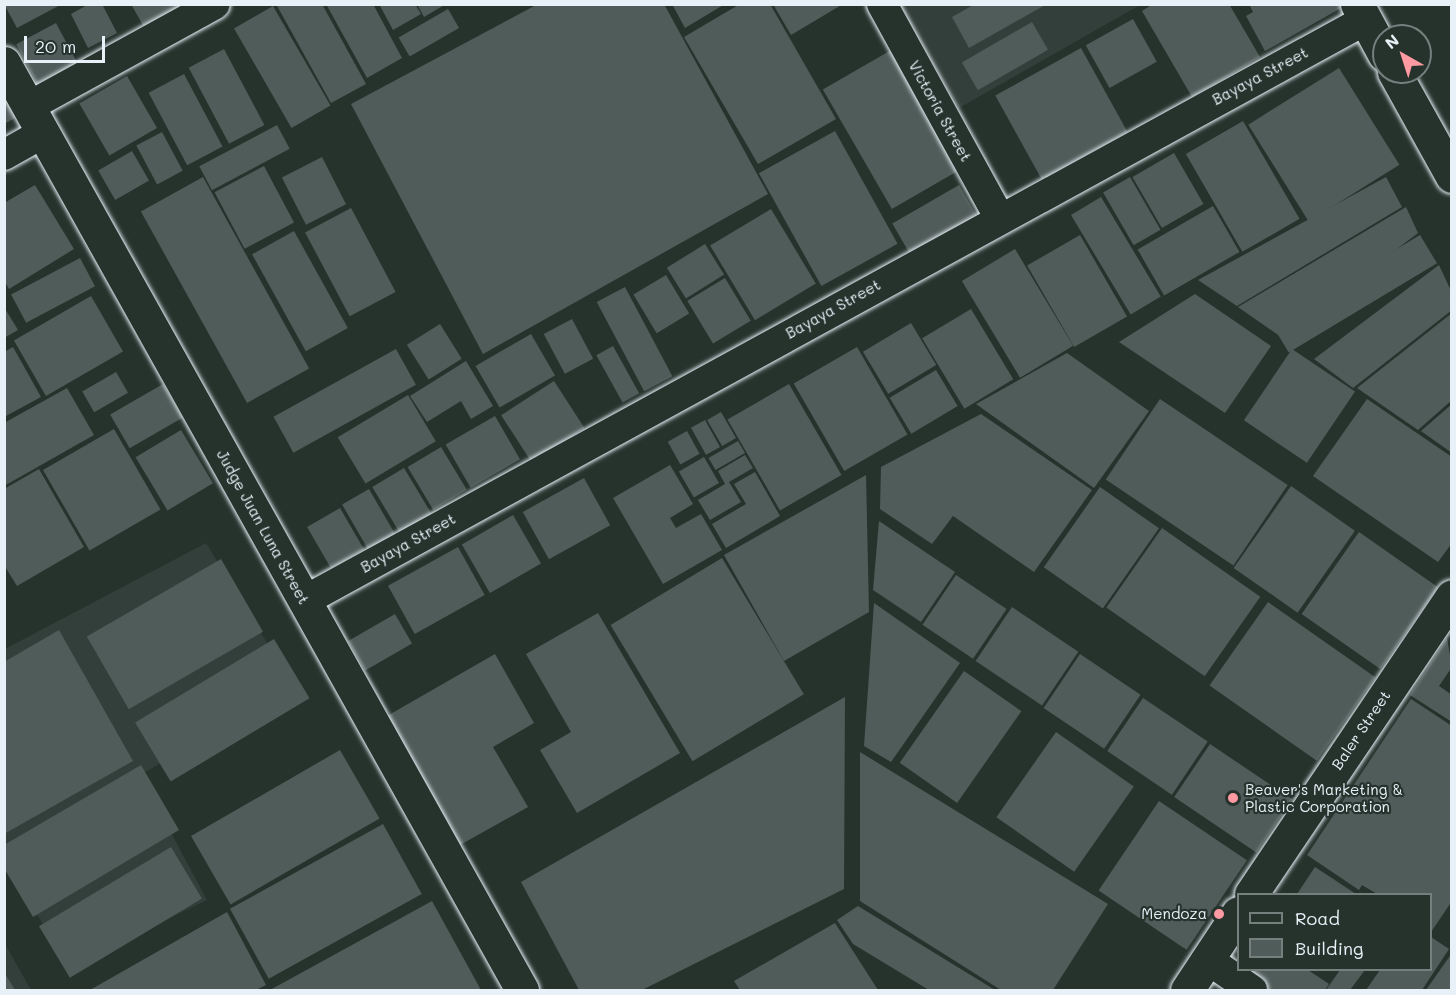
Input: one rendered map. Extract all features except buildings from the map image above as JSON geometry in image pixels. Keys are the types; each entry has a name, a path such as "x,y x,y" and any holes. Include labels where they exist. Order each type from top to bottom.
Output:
{"street":[{"path":"4,155 36,120 215,4"},
{"name":"Victoria Street","path":"882,4 999,218"},
{"path":"1361,12 1372,32"},
{"name":"Bayaya Street","path":"304,601 999,218 1361,12"},
{"name":"Judge Juan Luna Street","path":"4,63 522,990"},
{"path":"1401,84 1452,176"},
{"name":"Baler Street","path":"1252,893 1452,596"},
{"path":"1187,990 1237,916"},
{"path":"1207,959 1252,990"}],"shaded area":[{"path":"900,5 1140,5 959,108"},
{"path":"206,543 294,687 140,775 207,900 69,967 5,862 5,649"},
{"path":"5,944 31,990 5,990"}],"place":[{"name":"Beaver's Marketing & Plastic Corporation","path":"1233,798"},
{"name":"Mendoza","path":"1219,914"}]}
